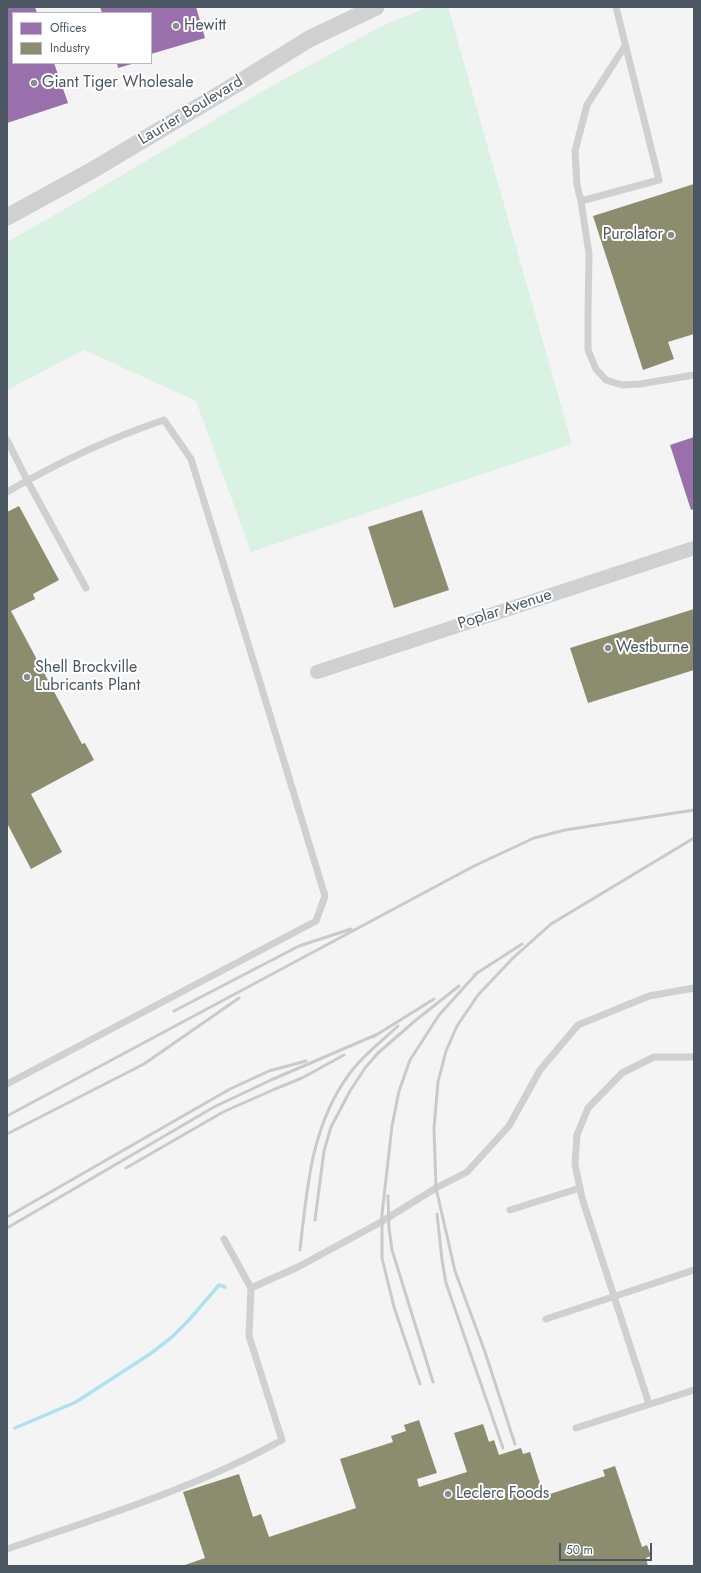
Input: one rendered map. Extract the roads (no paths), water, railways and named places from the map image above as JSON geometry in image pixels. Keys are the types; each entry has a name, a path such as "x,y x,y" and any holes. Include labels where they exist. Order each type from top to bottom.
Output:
{"street":[{"name":"Laurier Boulevard","path":"7,217 118,154 240,82 309,39 376,7"},
{"name":"Poplar Avenue","path":"317,672 694,548"}],"lane":[{"path":"581,201 659,180 616,7"},
{"path":"625,46 587,105 575,151 577,185 589,254 588,350 596,369 606,380 622,385 640,384 694,375"},
{"path":"7,492 27,480 126,433 164,420 191,459 325,896 316,921 7,1084"},
{"path":"7,440 86,588"},
{"path":"251,1288 298,1267 382,1222 436,1188 467,1172 509,1126 540,1070 578,1025 649,996 694,988"},
{"path":"649,1404 580,1188 575,1164 577,1135 588,1108 622,1073 654,1057 694,1057"},
{"path":"510,1210 580,1188"},
{"path":"7,1549 157,1497 249,1459 282,1440 249,1336 251,1288 224,1239"},
{"path":"546,1318 694,1270"},
{"path":"576,1428 694,1390"}],"waterway":[{"path":"15,1428 76,1402 150,1354 172,1337 189,1320 219,1285 225,1287"}],"railway":[{"path":"7,1116 474,866 534,838 565,830 694,810"},
{"path":"515,1444 485,1352 455,1271 436,1188 434,1128 438,1082 446,1051 457,1026 478,995 513,958 551,924 694,838"},
{"path":"174,1011 299,946 351,929"},
{"path":"474,975 522,944"},
{"path":"420,1384 394,1307 382,1258 382,1214 392,1126 399,1091 410,1060 439,1015 478,972"},
{"path":"315,1220 324,1151 331,1127 350,1091 365,1068 378,1053 416,1020 459,986"},
{"path":"7,1134 144,1064 239,998"},
{"path":"373,1037 434,999"},
{"path":"300,1250 305,1204 313,1158 327,1114 337,1093 355,1066 398,1026"},
{"path":"7,1228 214,1107 271,1080 378,1034"},
{"path":"126,1168 223,1112 302,1078 344,1055"},
{"path":"7,1217 230,1089 269,1071 306,1061"},
{"path":"388,1196 389,1228 392,1250 433,1382"},
{"path":"437,1214 446,1283 503,1448"}],"place":[{"name":"Hewitt","path":"176,26"},
{"name":"Giant Tiger Wholesale","path":"34,83"},
{"name":"Purolator","path":"671,235"},
{"name":"Westburne","path":"608,648"},
{"name":"Shell Brockville Lubricants Plant","path":"27,677"},
{"name":"Leclerc Foods","path":"448,1494"}]}
